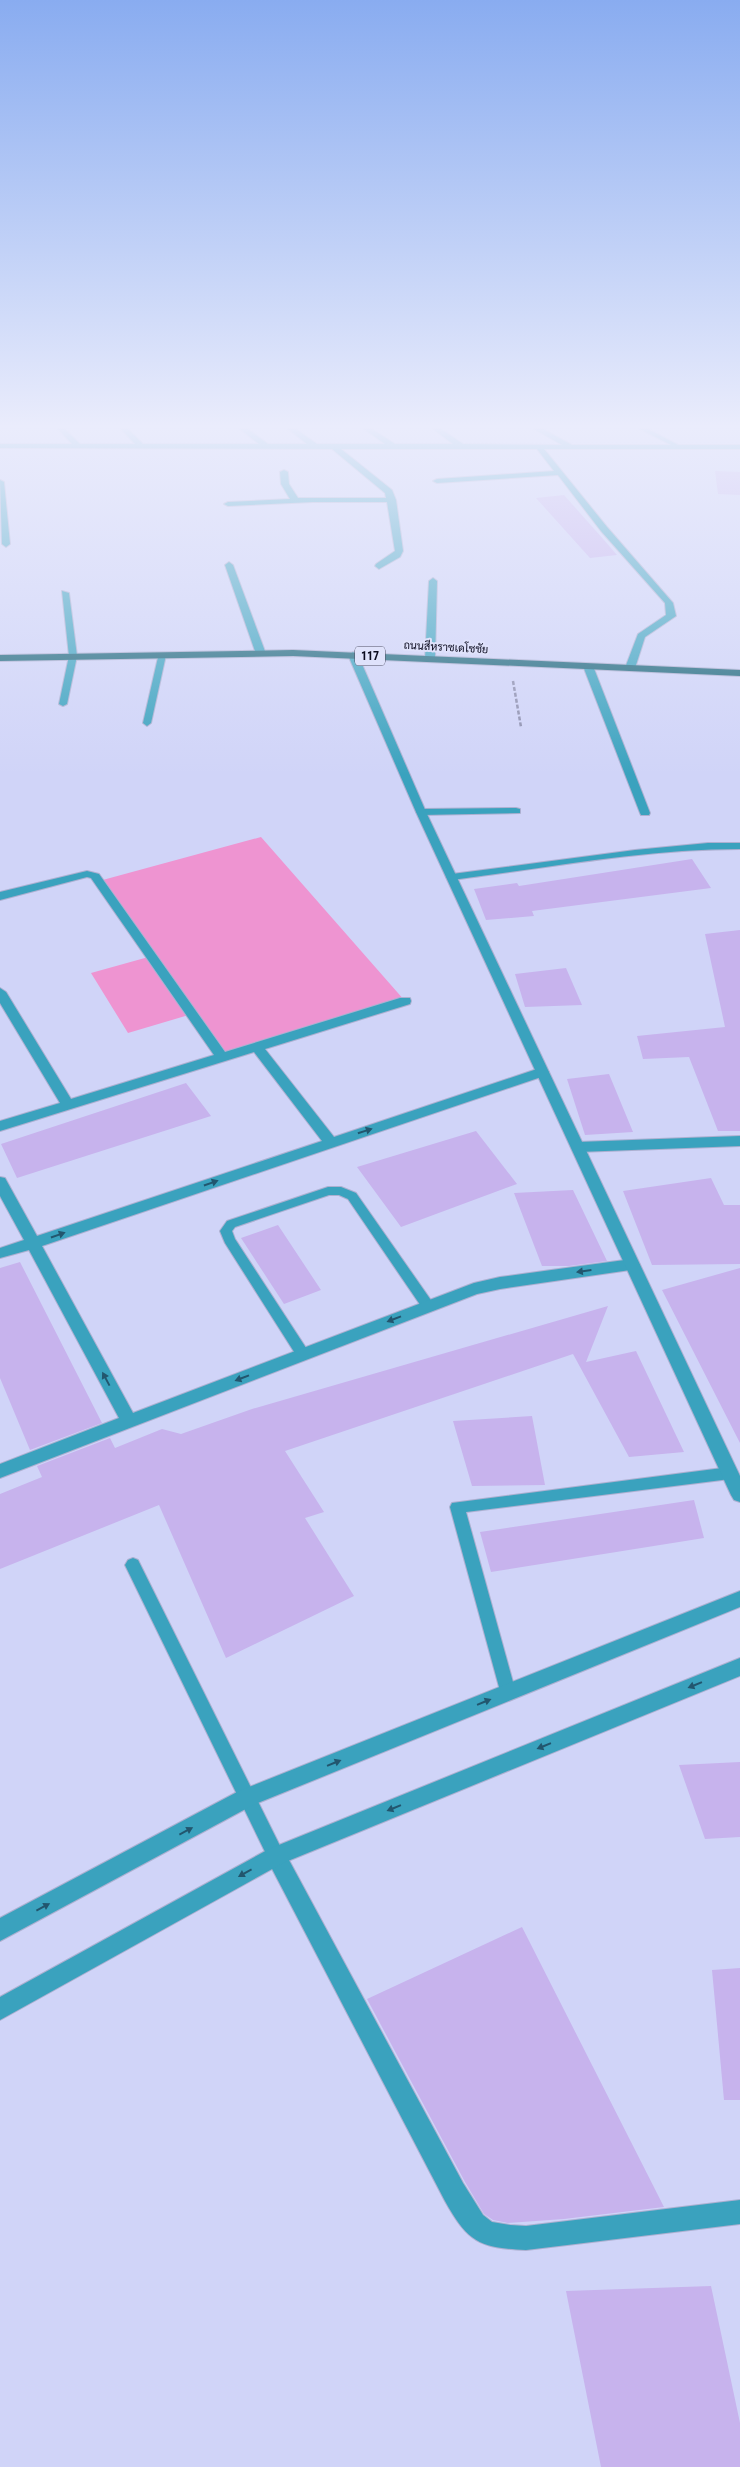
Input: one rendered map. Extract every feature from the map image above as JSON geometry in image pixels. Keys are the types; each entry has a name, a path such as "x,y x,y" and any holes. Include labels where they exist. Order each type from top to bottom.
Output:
{"main road":[{"name":"ถนนสีหราชเดโชชัย","path":"0,658 162,654 261,654 430,659 740,673"}],"street":[{"path":"379,566 398,555 398,544"},
{"path":"617,544 669,603 671,616 641,636 630,668"},
{"path":"229,565 261,654"},
{"path":"430,659 433,581"},
{"path":"354,656 421,812 740,1495"},
{"path":"588,666 645,813"},
{"path":"421,812 516,811"},
{"path":"452,877 635,853 708,846 740,846"},
{"path":"0,896 87,874 95,876 222,1057"},
{"path":"0,992 68,1105"},
{"path":"0,1126 405,1001"},
{"path":"257,1047 331,1142"},
{"path":"0,1253 542,1072"},
{"path":"578,1148 740,1141"},
{"path":"0,1182 130,1422"},
{"path":"0,1471 302,1354 487,1285 632,1265"},
{"path":"0,1930 246,1798 740,1600"},
{"path":"0,2009 276,1856 740,1667"},
{"path":"276,1856 454,2192 468,2217 479,2230 499,2237 526,2238 740,2212"}],"lane":[{"path":"63,704 73,656 65,593"},
{"path":"147,723 162,654"},
{"path":"302,1354 229,1240 226,1231 231,1224 328,1191 341,1191 352,1196 428,1306"},
{"path":"508,1693 457,1507 730,1473"},
{"path":"133,1565 276,1856"}],"path":[{"path":"510,663 521,727"}],"shaded area":[{"path":"261,837 405,1001 222,1057 192,1014 128,1033 91,973 152,956 99,881"}],"building":[{"path":"578,544 607,544 617,555 590,558"},
{"path":"692,859 711,888 532,911 534,916 486,920 474,889 517,883 519,886"},
{"path":"740,930 740,1131 718,1131 689,1057 643,1059 637,1036 725,1027 705,934"},
{"path":"566,968 582,1005 525,1007 515,974"},
{"path":"609,1074 633,1132 585,1135 567,1079"},
{"path":"186,1083 211,1116 17,1178 1,1144"},
{"path":"476,1131 517,1184 401,1227 357,1167"},
{"path":"711,1178 724,1205 740,1205 740,1264 652,1265 623,1191"},
{"path":"573,1190 607,1261 569,1266 542,1266 514,1193"},
{"path":"278,1225 321,1290 284,1304 241,1238"},
{"path":"20,1262 102,1423 30,1450 0,1378 0,1268"},
{"path":"740,1268 740,1443 662,1290"},
{"path":"608,1306 586,1362 636,1351 684,1452 629,1457 573,1354 285,1451 324,1512 305,1518 354,1596 226,1658 159,1505 0,1569 0,1494 42,1477 37,1466 110,1438 115,1448 162,1429 181,1434 252,1409"},
{"path":"532,1416 545,1485 472,1486 453,1421"},
{"path":"694,1500 704,1538 491,1572 480,1532"},
{"path":"740,1762 740,1837 705,1839 679,1765"},
{"path":"522,1927 664,2207 564,2219 508,2223 493,2220 484,2214 367,1999"},
{"path":"740,1968 740,2100 724,2100 712,1970"},
{"path":"711,2286 740,2423 740,2467 601,2467 566,2291"}]}
